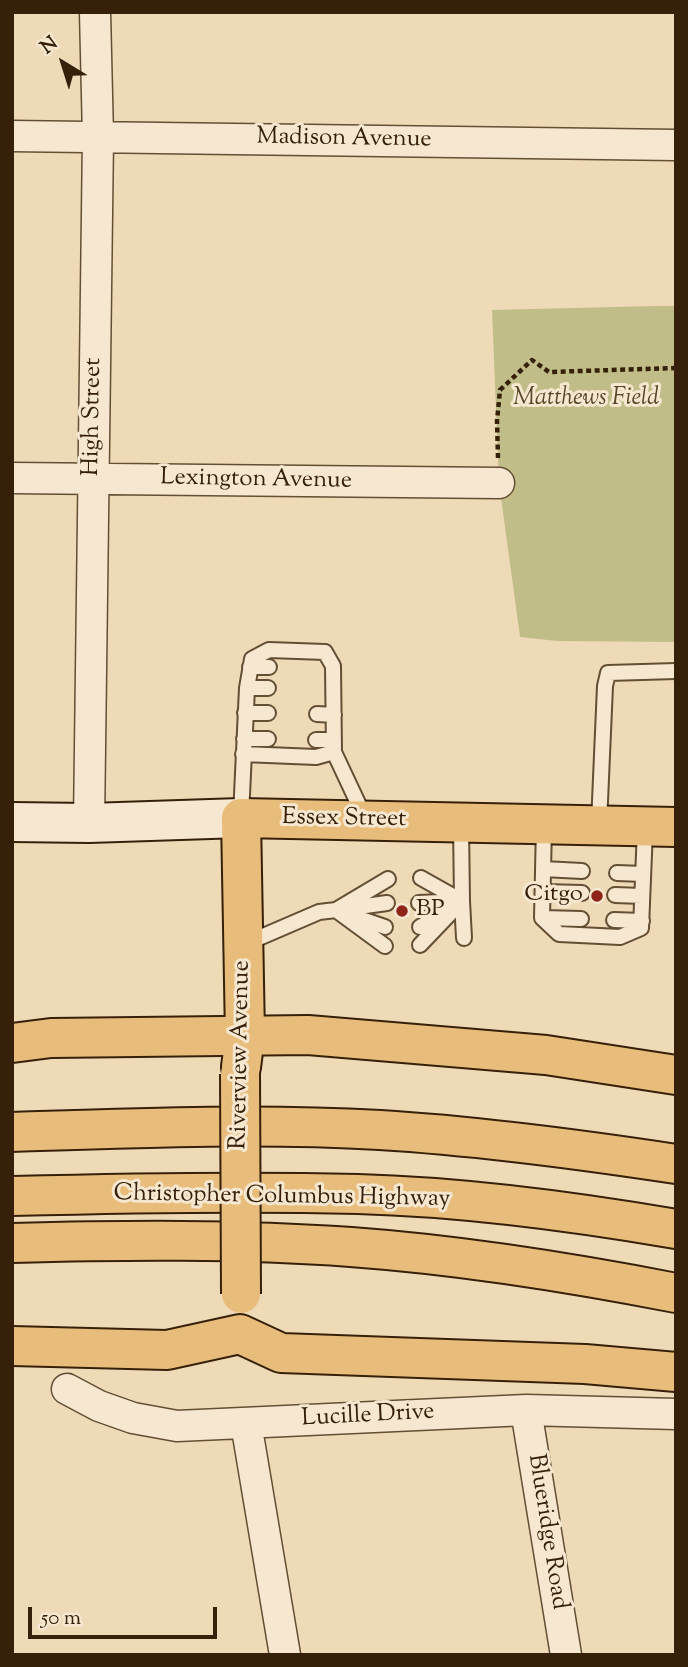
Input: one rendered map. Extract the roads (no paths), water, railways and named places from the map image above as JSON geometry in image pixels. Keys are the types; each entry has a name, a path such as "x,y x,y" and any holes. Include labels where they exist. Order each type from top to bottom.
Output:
{"main road":[{"name":"Essex Street","path":"12,822 241,818 660,827"},
{"name":"Riverview Avenue","path":"240,1334 240,1074 245,1036 241,818"},
{"path":"12,1043 51,1038 308,1035 546,1055 676,1075"},
{"path":"12,1132 270,1127 378,1130 480,1138 676,1164"},
{"name":"Christopher Columbus Highway","path":"12,1196 145,1193 361,1194 542,1209 676,1229"},
{"name":"Christopher Columbus Highway","path":"12,1243 169,1240 351,1247 533,1267 676,1293"},
{"path":"12,1346 167,1350 240,1334 281,1353 585,1364 676,1372"}],"street":[{"name":"High Street","path":"89,822 98,137 95,12"},
{"name":"Madison Avenue","path":"12,136 676,145"},
{"name":"Lexington Avenue","path":"12,478 499,484"},
{"name":"Lucille Drive","path":"67,1389 99,1406 133,1418 177,1426 526,1410 676,1414"},
{"name":"Blueridge Road","path":"526,1410 566,1655"},
{"path":"246,1423 285,1655"}],"lane":[{"path":"241,818 245,713 250,667 252,659 269,650 325,652 333,666 334,746 366,821"},
{"path":"317,666 333,666"},
{"path":"250,667 269,667"},
{"path":"599,825 605,686 608,673 676,671"},
{"path":"247,688 268,688"},
{"path":"317,688 333,688"},
{"path":"245,713 268,713"},
{"path":"317,714 334,715"},
{"path":"244,739 268,739"},
{"path":"316,740 334,746"},
{"path":"243,754 316,757 334,746"},
{"path":"461,822 464,938"},
{"path":"544,824 542,918 559,934 620,937 641,928 643,874 660,827"},
{"path":"543,869 582,871"},
{"path":"617,873 643,874"},
{"path":"336,910 388,878"},
{"path":"421,878 463,901"},
{"path":"543,892 582,893"},
{"path":"615,895 642,895"},
{"path":"419,903 463,901"},
{"path":"420,927 463,901"},
{"path":"420,945 463,901"},
{"path":"243,945 319,912 387,903"},
{"path":"336,910 385,927"},
{"path":"336,910 385,946"},
{"path":"542,918 581,919"},
{"path":"614,920 642,921"}],"place":[{"name":"Citgo","path":"597,896"},
{"name":"BP","path":"402,911"}],"park label":[{"name":"Matthews Field","path":"586,400"}]}
